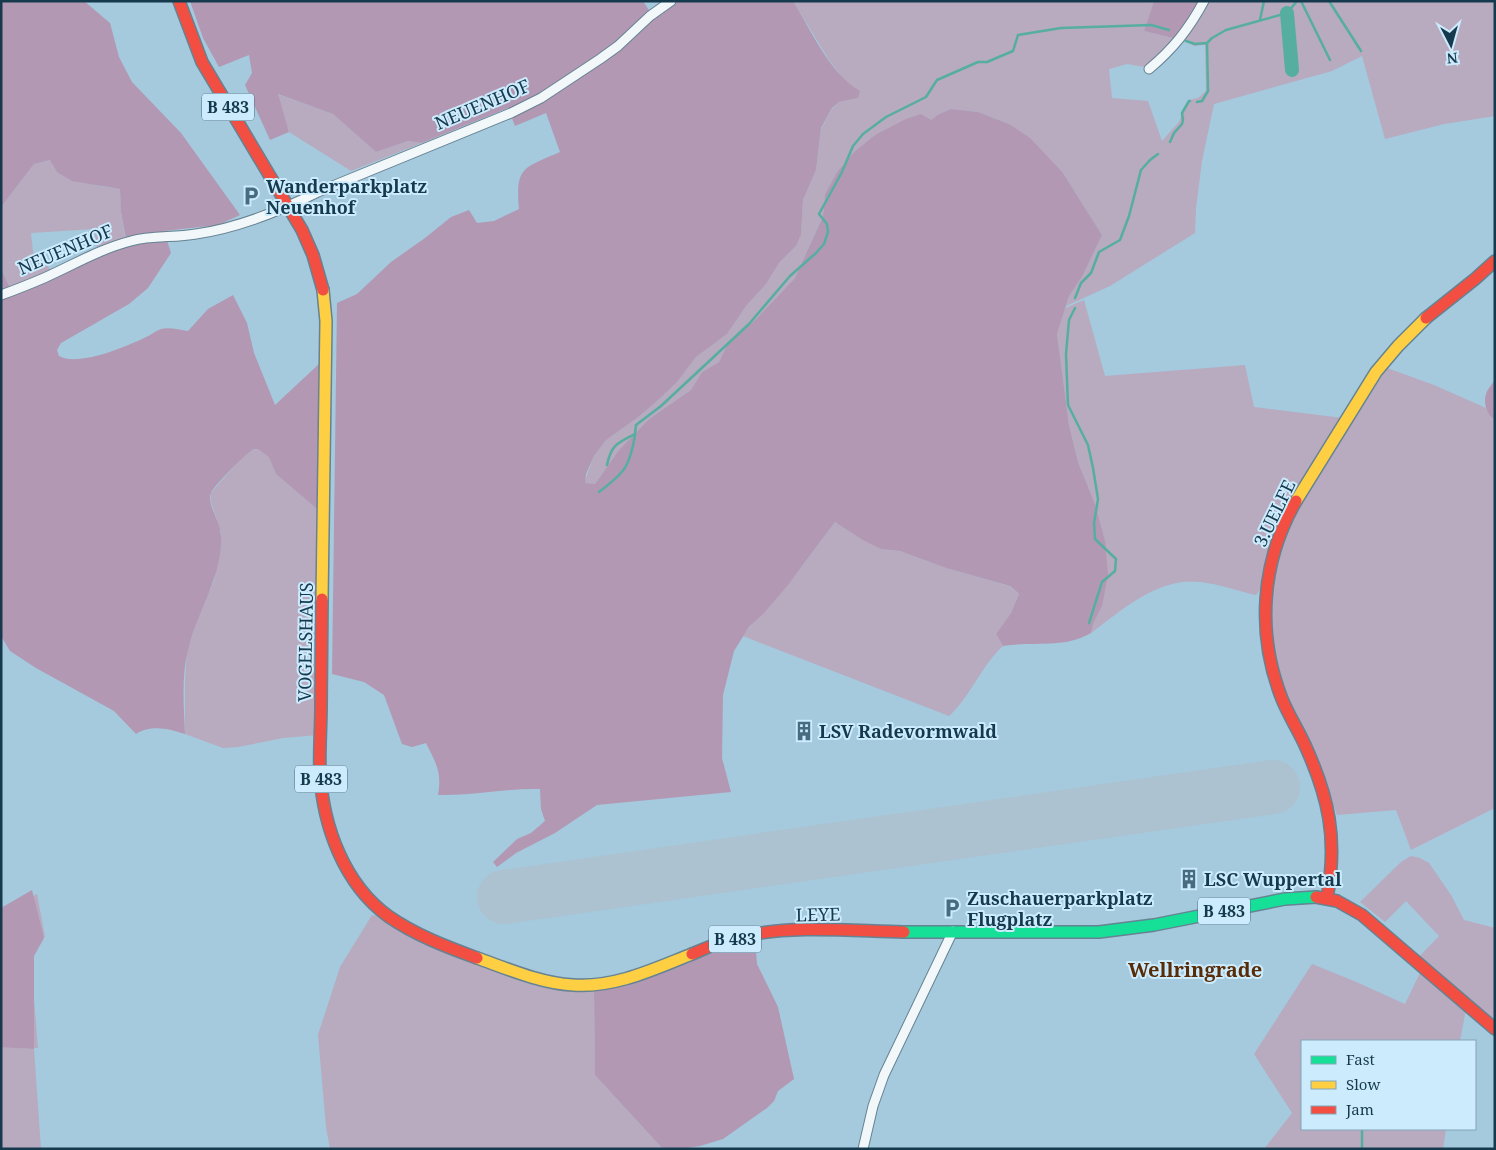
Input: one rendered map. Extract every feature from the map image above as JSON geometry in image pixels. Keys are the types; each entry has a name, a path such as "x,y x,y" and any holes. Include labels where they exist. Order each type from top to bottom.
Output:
{"main road":[{"name":"B 483","path":"179,1 202,62 289,206"},
{"name":"VOGELSHAUS","path":"289,206 314,255 321,278 326,306 320,773 324,811 330,833 356,882 386,914 441,944 524,975"},
{"name":"3.UELFE","path":"1327,898 1333,846 1332,827 1327,801 1318,774 1281,699 1271,668 1267,646 1264,604 1270,562 1290,512 1382,364 1416,327 1466,288 1495,261"},
{"name":"LEYE","path":"524,975 558,984 594,985 620,981 734,939 765,933 824,931 1068,932 1121,929 1291,898 1308,896 1327,898"},
{"name":"B 483","path":"1327,898 1352,908 1495,1029"}],"street":[{"name":"NEUENHOF","path":"1,295 119,244 143,238 185,236 209,232 289,206 318,192 528,105 618,46 650,16 671,1"},
{"path":"1149,69 1180,39 1204,1"},
{"path":"863,1149 873,1106 884,1075 953,931"}],"shaded area":[{"path":"1,1 84,1 110,23 119,57 132,82 181,133 240,215 218,225 164,231 171,253 148,288 129,304 61,343 57,350 59,356 67,359 89,358 126,346 161,329 171,328 188,331 208,309 233,295 247,323 254,353 275,405 319,364 317,509 276,474 269,457 258,449 253,450 242,458 211,493 210,501 220,529 221,548 216,571 195,627 186,660 184,671 185,734 154,728 136,734 114,711 36,668 10,651 1,636 1,269 11,290 127,245 121,212 120,189 72,181 57,172 50,160 34,164 1,207"},
{"path":"190,1 643,1 654,18 679,1 793,1 830,63 839,74 860,91 858,98 839,102 832,108 821,128 816,170 803,200 801,235 796,246 779,263 766,284 746,306 727,334 696,357 677,382 656,402 606,440 594,456 586,474 585,483 595,484 619,450 649,419 691,390 702,372 719,362 727,345 756,319 795,278 823,216 825,194 837,172 855,151 875,135 906,119 921,114 931,120 951,109 978,112 1009,124 1030,138 1063,173 1102,235 1082,277 1069,296 1057,334 1069,425 1078,462 1095,504 1105,540 1108,575 1102,606 1093,624 1091,633 1081,638 1059,643 1003,646 996,634 1011,613 1019,594 1010,586 946,568 900,551 881,549 835,522 788,585 765,612 749,627 734,651 723,695 722,758 731,792 597,805 555,833 516,853 497,867 493,862 517,839 531,833 545,821 541,809 540,789 438,795 439,774 426,743 412,747 402,744 384,695 364,682 332,674 337,303 357,294 391,262 451,217 469,210 477,223 494,221 519,209 519,184 524,170 560,152 546,113 515,126 508,108 422,143 408,141 376,152 333,114 278,94 289,132 270,140 245,85 252,73 249,55 219,67 203,38"},
{"path":"793,1 1154,1 1144,31 1177,39 1145,67 1127,64 1109,69 1112,98 1148,101 1162,141 1179,122 1189,100 1198,98 1206,91 1205,45 1194,46 1181,39 1205,1 1495,1 1495,116 1444,124 1385,139 1362,56 1332,71 1214,104 1202,161 1195,233 1110,286 1066,306 1069,296 1082,277 1102,235 1063,173 1009,124 978,112 951,109 931,120 875,135 855,151 837,172 825,194 823,215 795,278 756,319 727,345 719,362 702,372 691,390 649,419 619,450 595,484 584,483 594,456 606,440 656,402 677,382 696,357 727,334 746,306 766,284 779,263 796,246 801,235 803,200 816,170 821,129 832,109 839,102 858,98 829,60"},
{"path":"1154,1 1203,1 1177,39 1144,31"},
{"path":"277,94 333,114 376,152 408,141 422,143 351,171 289,132"},
{"path":"51,160 57,172 100,186 120,189 125,238 97,247 94,229 31,233 33,252 45,260 51,272 11,290 1,269 1,207 34,164"},
{"path":"1084,300 1105,376 1245,365 1254,407 1343,418 1303,484 1262,587 1256,595 1200,582 1170,585 1141,597 1091,633 1093,624 1102,606 1105,540 1095,504 1078,462 1069,425 1057,334 1065,308"},
{"path":"1387,368 1434,385 1486,408 1491,418 1495,420 1495,808 1411,850 1396,810 1337,815 1322,772 1287,697 1277,669 1271,639 1270,591 1275,561 1285,532 1311,485"},
{"path":"1495,379 1495,420 1486,408 1485,397"},
{"path":"258,449 269,456 276,474 317,509 315,665 318,735 283,738 223,748 185,734 187,651 198,618 214,581 221,545 221,532 211,502 211,493 241,458 252,450"},
{"path":"835,522 881,549 900,551 946,568 1009,586 1019,594 1011,613 996,634 1003,646 949,716 743,636 784,590"},
{"path":"1411,856 1429,863 1451,895 1464,920 1495,928 1495,1026 1417,959 1439,936 1406,901 1385,922 1360,902 1401,862"},
{"path":"32,890 44,938 34,956 34,1049 1,1047 1,908"},
{"path":"37,894 45,937 29,938 38,1048 19,1048 34,1049 41,1149 1,1149 1,912"},
{"path":"372,915 378,916 401,932 422,943 533,985 551,988 594,989 595,1075 663,1149 330,1149 326,1127 318,1035 340,967"},
{"path":"755,939 757,964 778,1007 794,1079 778,1091 774,1101 767,1108 723,1139 700,1146 663,1149 595,1075 594,989 624,986"},
{"path":"1312,964 1405,1004 1421,971 1466,1009 1460,1040 1301,1040 1301,1130 1446,1130 1443,1149 1264,1149 1292,1113 1254,1054"}],"waterway":[{"path":"1260,20 1264,1"},
{"path":"1207,43 1226,30 1287,13 1297,1"},
{"path":"1301,1 1330,60"},
{"path":"1329,1 1361,51"},
{"path":"1287,13 1292,70"},
{"path":"607,465 616,445 635,434 636,425 661,406 749,324 790,276 824,244 828,232 827,224 819,214 842,172 853,146 863,134 886,117 926,97 937,80 978,62 987,62 1013,51 1018,35 1061,28 1151,25 1169,30"},
{"path":"1186,41 1195,44 1207,43"},
{"path":"1197,102 1202,101 1208,91 1207,43"},
{"path":"1170,142 1174,133 1182,124 1182,113 1190,101"},
{"path":"1075,298 1081,283 1091,273 1099,252 1120,240 1129,216 1141,170 1158,154"},
{"path":"1075,308 1069,320 1066,354 1068,405 1088,445 1093,468 1098,499 1094,523 1095,539 1116,559 1115,571 1102,582 1089,623"},
{"path":"599,492 620,474 628,462 635,435"},
{"path":"1362,1130 1362,1149"}],"runway":[{"path":"504,897 1273,787"}],"traffic: fast":[{"path":"904,932 1099,932 1154,925 1285,899 1316,897"}],"traffic: slow":[{"path":"322,599 326,321 323,290"},
{"path":"1296,501 1376,372 1398,346 1426,318"},
{"path":"477,958 524,975 548,981 561,984 589,985 604,984 634,976 692,954"}],"traffic: jam":[{"path":"179,1 202,62 302,230 313,255 323,290"},
{"path":"1426,318 1495,261"},
{"path":"1296,501 1284,524 1275,548 1269,573 1266,598 1268,649 1282,699 1313,763 1325,800 1329,819 1332,856 1327,898"},
{"path":"322,599 320,773 326,813 331,833 339,852 359,888 388,916 420,935 477,958"},
{"path":"1316,897 1337,901 1362,915 1495,1029"},
{"path":"692,954 710,946 743,936 762,933 803,930 904,932"}],"place":[{"name":"Wanderparkplatz Neuenhof","path":"251,196"},
{"name":"LSV Radevormwald","path":"804,731"},
{"name":"LSC Wuppertal","path":"1189,879"},
{"name":"Zuschauerparkplatz Flugplatz","path":"952,908"}],"district":[{"name":"Wellringrade","path":"1195,969"}]}
